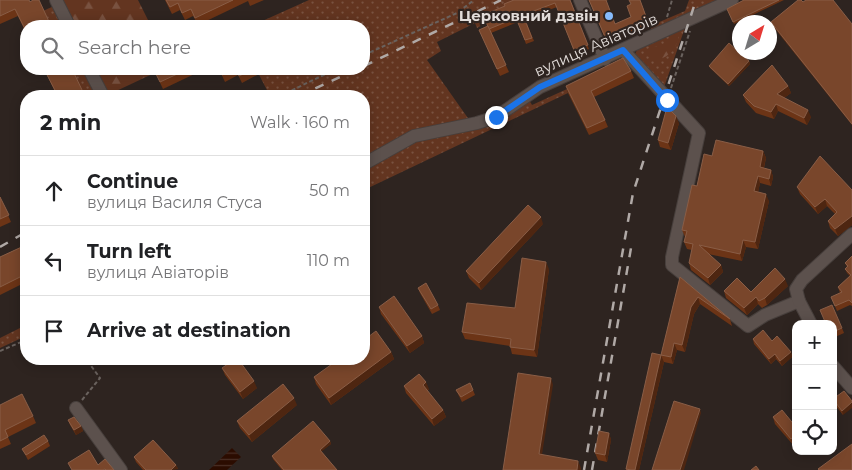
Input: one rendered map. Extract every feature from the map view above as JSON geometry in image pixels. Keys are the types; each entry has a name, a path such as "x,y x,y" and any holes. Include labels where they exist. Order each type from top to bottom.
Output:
{"street":[{"path":"56,0 66,20"},
{"path":"580,0 605,59"},
{"name":"вулиця Авіаторів","path":"370,161 414,136 477,123 496,117 540,87 732,0"},
{"path":"623,50 698,133 672,265 748,326 765,315 799,301"},
{"path":"92,75 100,90"},
{"path":"809,320 799,301 796,289 802,280 850,240"},
{"path":"837,371 852,388"},
{"path":"76,408 121,470"}],"path":[{"path":"370,53 457,13 474,0"},
{"path":"667,100 694,18"},
{"path":"292,90 324,75"},
{"path":"0,351 20,343"},
{"path":"76,408 100,378 90,365"}],"green space":[{"path":"63,0 138,0 148,20 72,20"},
{"path":"309,0 526,0 477,28 475,23 437,42 441,51 427,60 470,121 370,159 370,90 267,90 259,75 370,75 370,20 264,20"},
{"path":"689,0 721,0 653,33 650,26 685,11"},
{"path":"54,6 61,20 48,20 43,11"},
{"path":"686,25 663,90 635,54 638,48"},
{"path":"679,33 677,43 672,51 662,59 657,60 649,57 644,50 664,44"},
{"path":"74,75 88,75 95,90 82,90"},
{"path":"99,75 150,75 118,90 106,90"},
{"path":"567,89 568,93 370,187 370,165 415,139 478,127 528,98 532,105"},
{"path":"20,328 20,339 0,348 0,338"}],"shaded area":[{"path":"232,448 241,457 227,470 209,470"}],"building":[{"path":"0,0 29,0 30,2 39,0 48,20 20,20 15,9 0,16"},
{"path":"166,0 233,0 195,18 191,9 182,13 178,3 170,7"},
{"path":"514,0 570,0 588,45 574,50 555,3 523,15 532,38 525,40 516,18 489,29 483,15"},
{"path":"589,0 606,0 615,24 631,17 627,6 631,4 629,0 640,0 648,22 606,39"},
{"path":"744,0 779,0 748,15 732,15 732,20 727,9"},
{"path":"798,0 803,2 806,0 833,0 852,24 852,124 777,30 777,17"},
{"path":"488,26 506,65 497,69 479,30"},
{"path":"729,43 732,46 732,60 749,61 728,84 709,66"},
{"path":"623,58 631,71 591,91 605,120 587,128 566,86"},
{"path":"772,65 788,86 777,94 808,110 804,118 776,104 771,112 754,106 743,95"},
{"path":"47,75 75,75 82,90 55,90"},
{"path":"156,75 175,75 160,82"},
{"path":"667,107 676,116 668,143 658,140"},
{"path":"716,140 763,151 760,167 771,170 769,179 758,176 754,191 766,194 755,242 743,240 740,254 699,245 721,265 708,278 689,263 693,244 684,242 687,231 682,230 692,185 697,186 704,154 712,156"},
{"path":"820,156 852,190 852,216 835,229 828,221 837,212 825,199 815,207 797,187"},
{"path":"0,197 9,215 0,219"},
{"path":"528,205 541,217 479,283 466,271"},
{"path":"20,248 20,277 0,287 0,257"},
{"path":"852,256 852,303 849,300 835,306 831,297 842,292 838,287 851,275 845,269 848,266 845,263"},
{"path":"522,258 546,262 534,350 510,347 511,339 462,332 467,303 515,308"},
{"path":"775,268 785,279 765,298 759,301 756,297 744,308 724,291 737,278 751,292"},
{"path":"680,277 730,319 698,297 691,307 682,345 674,343 671,357 661,355"},
{"path":"426,283 438,305 431,309 418,288"},
{"path":"394,296 422,336 407,346 379,307"},
{"path":"832,305 842,328 837,330 837,320 824,320 820,310"},
{"path":"763,330 772,341 777,336 791,352 780,361 775,354 769,359 753,339"},
{"path":"376,331 391,352 329,398 314,377 331,365 370,365 370,336"},
{"path":"652,353 661,355 635,470 626,469"},
{"path":"226,365 242,365 254,381 240,392 222,368"},
{"path":"518,373 551,378 539,454 578,461 577,470 503,470"},
{"path":"419,374 426,382 423,385 443,410 432,419 404,386"},
{"path":"470,383 473,390 461,397 456,390"},
{"path":"283,384 294,398 249,435 237,421"},
{"path":"844,391 852,402 842,411 837,404 837,396"},
{"path":"22,394 33,416 5,430 8,437 0,441 0,405"},
{"path":"674,401 700,409 680,470 652,470"},
{"path":"782,410 792,422 792,438 791,439 773,417"},
{"path":"74,417 81,426 74,430 68,420"},
{"path":"313,421 330,441 320,450 337,470 284,470 272,456"},
{"path":"599,431 609,433 605,455 595,453"},
{"path":"44,435 48,441 26,455 22,449"},
{"path":"153,440 176,465 171,470 146,470 134,457"},
{"path":"852,444 852,470 818,469"},
{"path":"89,450 98,465 105,459 114,470 72,470 68,463"},
{"path":"756,466 759,470 751,470"}],"railway":[{"path":"370,63 501,0"},
{"path":"584,470 633,193 696,0"},
{"path":"312,90 344,75"},
{"path":"0,247 20,235"},
{"path":"592,470 631,248"}],"place":[{"name":"Церковний дзвін","path":"609,16"}],"route":[{"path":"496,117 540,87 623,50 667,100"}]}
